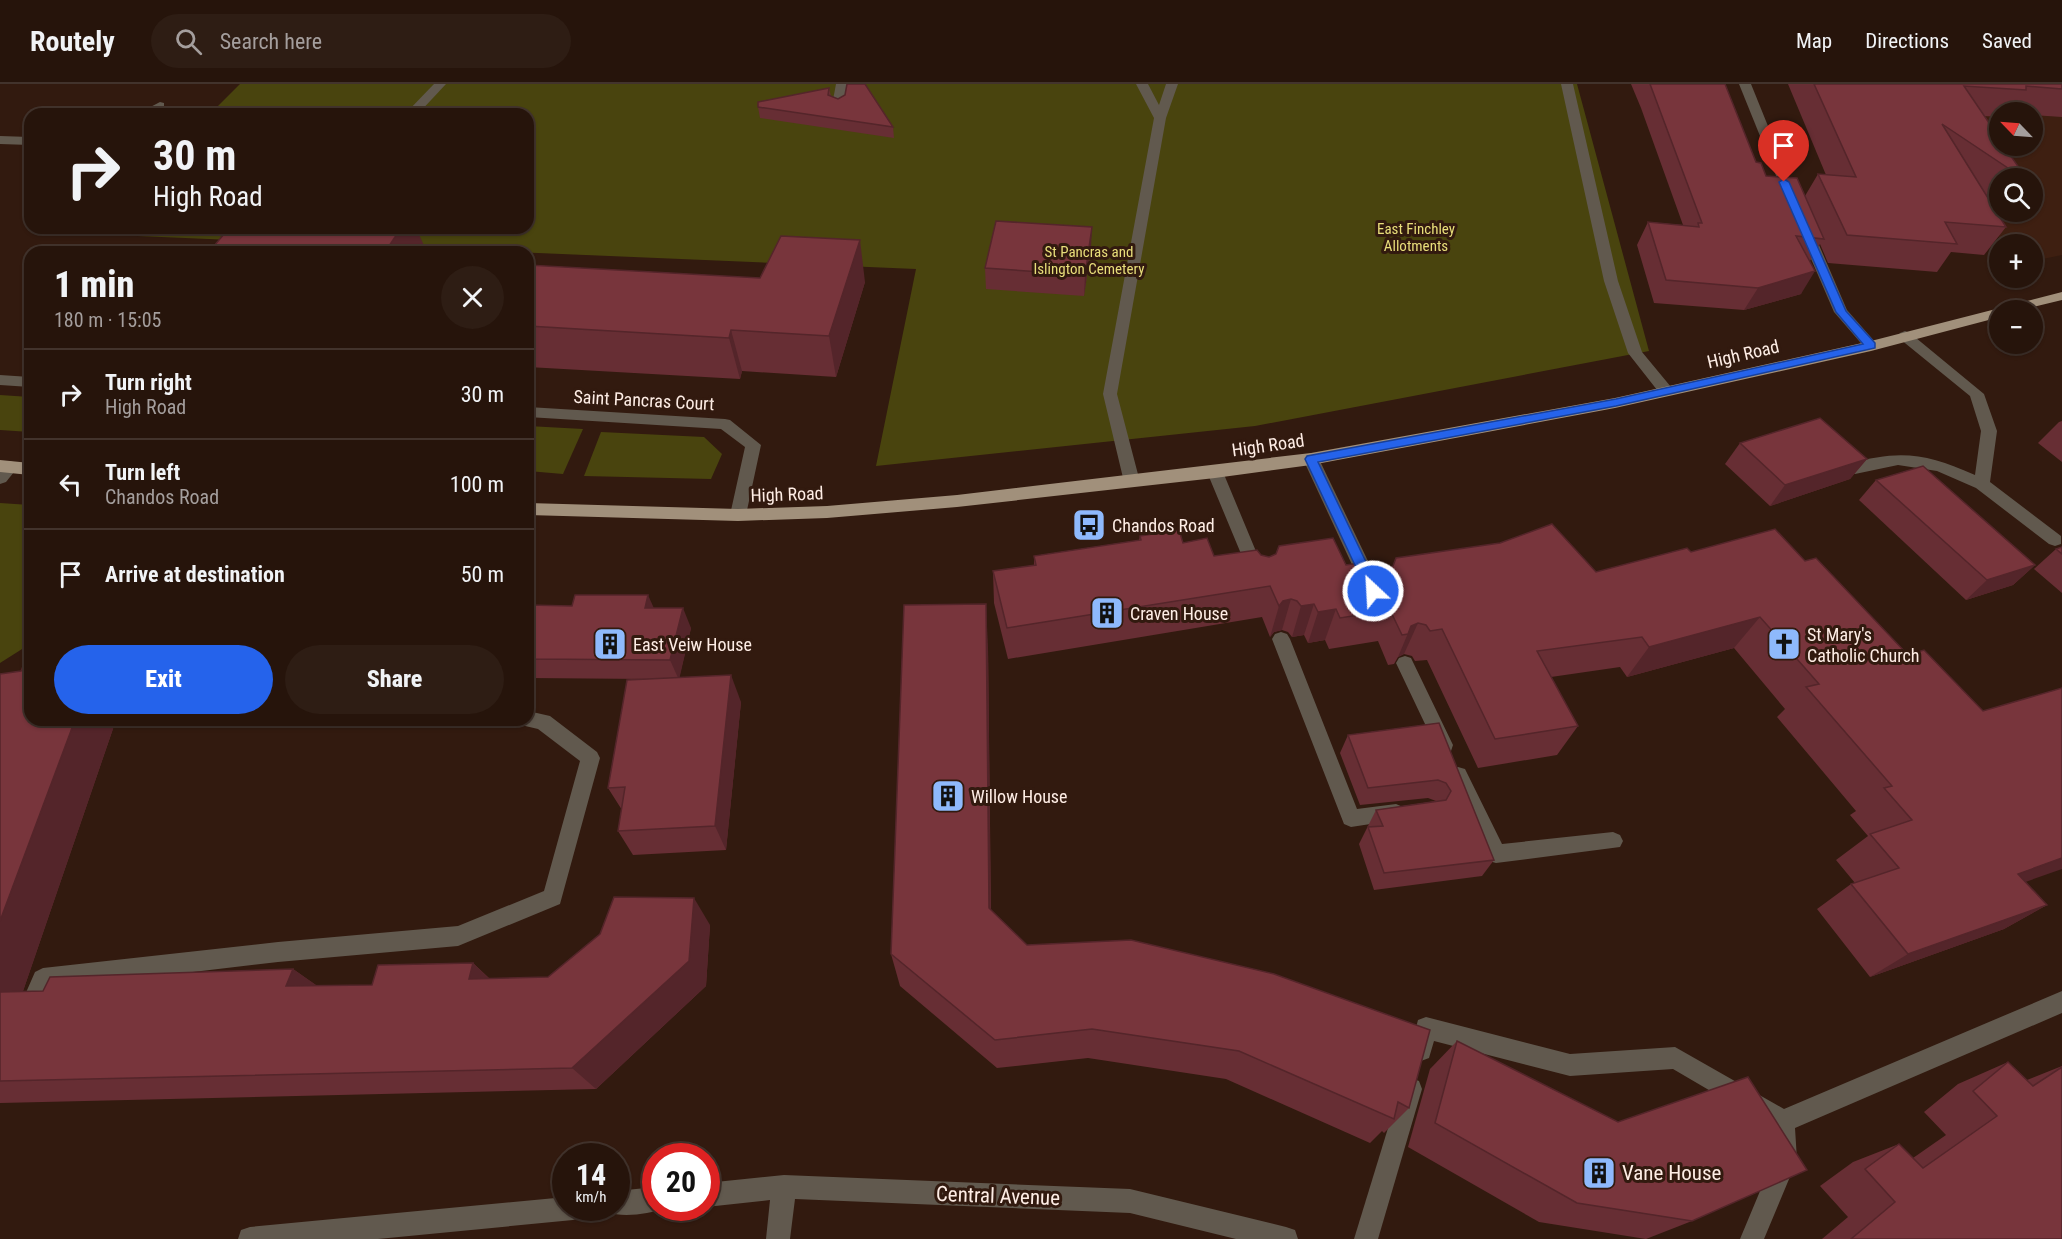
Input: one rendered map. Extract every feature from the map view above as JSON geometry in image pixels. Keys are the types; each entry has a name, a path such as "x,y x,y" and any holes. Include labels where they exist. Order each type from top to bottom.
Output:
{"main road":[{"path":"2043,301 2062,296"},
{"name":"High Road","path":"534,508 738,514 827,512 957,501 1215,472 1311,459 1494,427 1871,346 1989,315"},
{"path":"3,471 24,469"}],"street":[{"path":"417,108 440,84"},
{"path":"838,105 842,84"},
{"path":"1143,84 1160,118"},
{"path":"1132,482 1110,394 1160,118 1172,84"},
{"path":"1567,84 1611,281 1635,353 1666,391"},
{"path":"1745,84 1784,182 1841,312 1871,346"},
{"path":"154,108 160,105"},
{"path":"0,140 24,141"},
{"path":"1905,336 1977,394 1989,431 1982,484"},
{"path":"0,380 24,382"},
{"name":"Saint Pancras Court","path":"534,412 725,424 753,446 738,514"},
{"path":"1311,459 1373,591"},
{"path":"1855,468 1898,459 1940,466 1982,484 2055,540"},
{"path":"1215,472 1260,580"},
{"path":"1281,639 1351,818 1417,810"},
{"path":"1405,663 1496,854 1613,841"},
{"path":"19,1032 43,979 278,952 458,936 553,897 590,758 543,722 534,720"},
{"path":"1783,1121 2062,1002"},
{"path":"1403,1021 1570,1065 1675,1058 1783,1121"},
{"path":"1366,1239 1408,1101 1426,1028"},
{"path":"1752,1239 1785,1160 1783,1121"},
{"path":"778,1239 784,1187"},
{"name":"Central Avenue","path":"720,1194 784,1187 1130,1201 1286,1239"},
{"path":"250,1239 552,1210"}],"shaded area":[{"path":"1906,84 2062,84 2062,255 2043,259 2043,234 1997,234 1990,222 2043,222 2043,168 1989,168 1989,221"}],"green space":[{"name":"St Pancras and Islington Cemetery","path":"240,84 1577,84 1649,351 1255,426 876,466 916,269 534,253 534,246 373,246 90,234 534,234 534,108 216,108"},
{"path":"0,395 24,397 24,432 0,430"},
{"path":"534,426 583,429 563,474 534,472"},
{"path":"601,432 704,437 722,454 711,479 584,476"},
{"path":"0,503 24,505 24,648 0,663"}],"building":[{"path":"847,84 865,84 893,127 758,107 758,102 829,88 828,95 838,99 845,95"},
{"path":"1650,84 1725,84 1756,162 1761,163 1766,176 1797,178 1824,239 1796,236 1815,271 1758,288 1666,280 1648,222 1699,227 1698,223 1702,223"},
{"path":"1814,84 2062,84 2062,89 2026,86 2026,90 1964,86 1989,123 1989,155 1942,124 1989,200 1989,222 2003,222 2006,227 1945,222 1957,244 1847,235 1818,174 1856,177"},
{"path":"1990,156 2011,156 2019,168 2008,168"},
{"path":"996,221 1092,227 1085,275 985,268"},
{"path":"224,234 397,234 389,246 214,246"},
{"path":"781,236 860,240 829,336 731,330 729,338 534,326 534,265 760,278"},
{"path":"1820,418 1867,459 1785,485 1740,443"},
{"path":"1923,466 2035,565 1987,580 1876,480"},
{"path":"1552,524 1596,572 1687,548 1691,552 1775,529 1805,561 1816,558 1908,655 1924,650 1983,711 2062,688 2062,858 2018,874 2047,905 1908,954 1851,884 1899,868 1870,834 1912,820 1884,788 1892,786 1806,687 1819,684 1760,617 1649,647 1642,637 1537,651 1578,726 1495,739 1442,629 1430,631 1426,625 1418,623 1411,626 1408,634 1402,635 1390,610 1340,618 1336,609 1318,612 1314,604 1301,606 1297,601 1291,599 1283,601 1279,606 1270,586 1007,628 993,571 1036,565 1034,556 1141,540 1140,536 1179,530 1183,543 1207,538 1214,556 1257,550 1261,555 1269,557 1276,554 1279,546 1333,538 1346,565 1374,561 1378,567 1386,569 1393,566 1396,558 1500,543"},
{"name":"East Veiw House","path":"575,595 648,595 645,608 683,608 670,660 534,659 534,605 572,606"},
{"name":"Willow House","path":"986,604 989,908 1027,945 1131,940 1274,974 1430,1030 1409,1108 1398,1102 1394,1119 1239,1051 1092,1029 995,1040 891,954 904,605"},
{"path":"24,664 24,726 73,726 0,921 0,674 21,671"},
{"path":"731,675 715,826 618,831 625,787 608,788 627,680"},
{"path":"1439,723 1494,860 1384,873 1368,827 1383,826 1376,810 1446,800 1451,791 1446,783 1438,780 1368,788 1348,735"},
{"path":"614,897 694,898 689,961 572,1068 0,1081 0,992 43,991 50,977 293,969 286,986 372,985 378,965 473,963 469,979 548,977 600,934"},
{"name":"Vane House","path":"1457,1041 1618,1122 1748,1077 1807,1170 1692,1221 1577,1203 1435,1123"},
{"path":"2008,1062 2033,1086 2062,1067 2062,1239 1851,1239 1895,1202 1865,1169 1899,1144 1923,1168 1997,1116 1973,1091"}],"place":[{"name":"Chandos Road","path":"1089,525"},
{"name":"Craven House","path":"1107,613"},
{"name":"East Veiw House","path":"610,644"},
{"name":"St Mary's Catholic Church","path":"1784,644"},
{"name":"Willow House","path":"948,796"},
{"name":"Vane House","path":"1599,1173"}],"route":[{"path":"1373,591 1311,459 1616,403 1871,346 1841,312 1784,182"}],"park label":[{"name":"East Finchley Allotments","path":"1416,238"}]}
